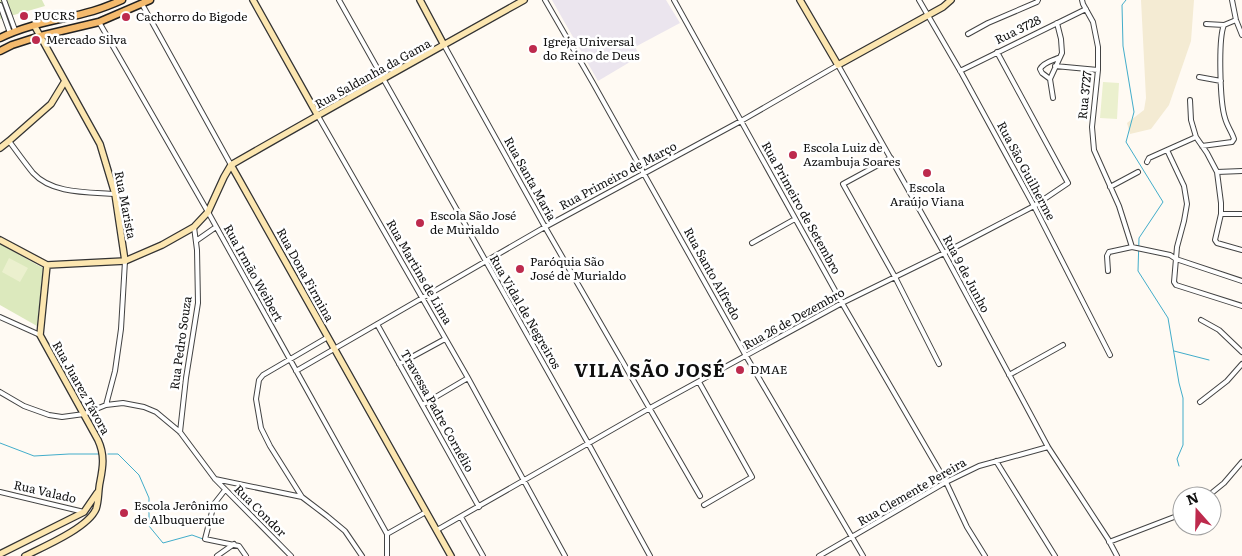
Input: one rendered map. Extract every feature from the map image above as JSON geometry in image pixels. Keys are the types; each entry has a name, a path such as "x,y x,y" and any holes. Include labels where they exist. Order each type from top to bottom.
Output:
{"main road":[{"path":"0,38 34,25 94,11 122,0"},
{"path":"0,52 12,45 40,36 99,22 150,0"}],"street":[{"path":"4,0 13,32"},
{"name":"Rua Martins de Lima","path":"253,0 468,378 565,556"},
{"name":"Rua Vidal de Negreiros","path":"339,0 650,556"},
{"name":"Rua Santa Maria","path":"420,0 544,227 700,496"},
{"name":"Rua Saldanha da Gama","path":"231,165 524,0"},
{"name":"Rua Santo Alfredo","path":"545,0 746,356 863,556"},
{"name":"Rua Primeiro de Setembro","path":"674,0 842,303 946,482 967,527 986,556"},
{"name":"Rua 9 de Junho","path":"800,0 891,158 1048,447 1117,556"},
{"name":"Rua São Guilherme","path":"919,0 960,70 1034,206 1110,355"},
{"name":"Rua Primeiro de Março","path":"296,371 544,227 741,121 943,7 950,0"},
{"path":"968,34 1038,0"},
{"path":"1232,0 1236,20 1242,35"},
{"name":"Rua Dona Firmina","path":"142,4 451,556"},
{"name":"Rua 3728","path":"960,70 1056,23 1084,4"},
{"name":"Rua 3727","path":"1084,4 1093,22 1098,47 1098,70 1092,127 1094,150 1119,206 1132,247"},
{"path":"1,12 9,15"},
{"path":"1,12 13,32"},
{"path":"1206,24 1224,25 1236,20"},
{"name":"Rua Irmão Weibert","path":"99,22 208,212 387,534"},
{"path":"1053,98 1050,80 1058,58 1062,53 1062,39 1056,23"},
{"name":"Rua Marista","path":"34,25 100,144 115,194 125,261 121,329 115,371 106,405"},
{"path":"1202,146 1232,142 1234,139 1225,118 1222,104 1221,47 1224,25"},
{"name":"Rua 26 de Dezembro","path":"437,530 650,408 842,303 944,254 1034,206 1068,183 997,52"},
{"path":"1050,80 1040,69 1046,63 1058,58"},
{"path":"1055,66 1098,70"},
{"path":"1199,77 1221,81"},
{"path":"0,148 51,104 65,81"},
{"path":"1190,100 1191,120 1196,137 1217,172 1221,214 1215,240 1217,243 1242,250"},
{"path":"1147,162 1149,158 1196,137"},
{"path":"10,141 34,174 54,187 84,192 115,194"},
{"path":"1167,150 1184,186 1187,204 1177,247 1174,282 1176,285 1242,306"},
{"path":"891,158 843,184 895,277 939,364"},
{"path":"0,240 48,266 125,261 162,245 194,228 208,212 231,165"},
{"path":"1217,172 1242,171"},
{"path":"1110,187 1138,172"},
{"path":"1221,214 1242,214"},
{"path":"752,243 795,219"},
{"path":"196,241 216,227"},
{"name":"Rua Pedro Souza","path":"180,432 186,378 198,303 197,250 194,228"},
{"path":"1108,271 1107,256 1109,252 1132,247 1170,255 1242,282"},
{"name":"Rua Juarez Távora","path":"25,556 77,528 89,519 95,510 103,466 102,449 40,335 48,266"},
{"path":"0,317 40,335"},
{"path":"1201,320 1219,330 1242,352"},
{"name":"Travessa Padre Cornélio","path":"377,324 478,507"},
{"path":"328,337 263,375 259,380 256,399 261,428 270,446 302,496 345,531 362,556"},
{"path":"399,364 445,339"},
{"path":"1009,374 1062,344"},
{"path":"1200,402 1227,381 1240,369 1242,364"},
{"path":"422,405 468,378"},
{"path":"699,382 752,477 704,504"},
{"path":"0,392 24,406 62,417 84,414 106,405"},
{"name":"Rua Condor","path":"106,405 123,403 144,407 156,412 180,432 215,479 290,556"},
{"name":"Rua Clemente Pereira","path":"819,556 946,482 979,466 1048,447"},
{"path":"996,460 1055,556"},
{"path":"1220,486 1242,462"},
{"path":"215,479 302,496"},
{"path":"225,490 214,504 205,539 240,546 246,556"},
{"path":"0,554 84,512 98,491"},
{"name":"Rua Valado","path":"0,492 84,512"},
{"path":"387,556 387,534 426,512"},
{"path":"461,517 483,556"},
{"path":"73,518 77,528"},
{"path":"1109,542 1172,518"},
{"path":"217,556 234,544"}],"shaded area":[{"path":"552,0 666,0 680,23 635,47 640,56 598,81"},
{"path":"1141,0 1194,0 1191,41 1169,105 1151,129 1130,134 1127,123 1144,110 1146,98"}],"green space":[{"path":"0,0 42,0 45,6 0,19"},
{"path":"1103,82 1119,83 1117,119 1100,118"},
{"path":"0,244 43,268 37,326 0,305"},
{"path":"9,258 28,268 20,282 2,272"}],"waterway":[{"path":"1126,0 1122,5 1123,46 1134,112 1126,142 1163,202 1139,238 1138,271 1168,318 1183,398 1183,445 1177,459 1179,466"},
{"path":"1174,351 1209,360"},
{"path":"0,443 34,456 99,454"},
{"path":"108,454 118,454 139,475 149,498 149,526 163,543 192,535 203,539"}],"place":[{"name":"PUCRS","path":"24,16"},
{"name":"Cachorro do Bigode","path":"126,17"},
{"name":"Mercado Silva","path":"36,40"},
{"name":"Igreja Universal do Reino de Deus","path":"533,49"},
{"name":"Escola Luiz de Azambuja Soares","path":"793,155"},
{"name":"Escola Araújo Viana","path":"927,173"},
{"name":"Escola São José de Murialdo","path":"420,223"},
{"name":"Paróquia São José de Murialdo","path":"520,269"},
{"name":"DMAE","path":"740,370"},
{"name":"Escola Jerônimo de Albuquerque","path":"124,513"}],"district":[{"name":"VILA SÃO JOSÉ","path":"650,371"}]}
